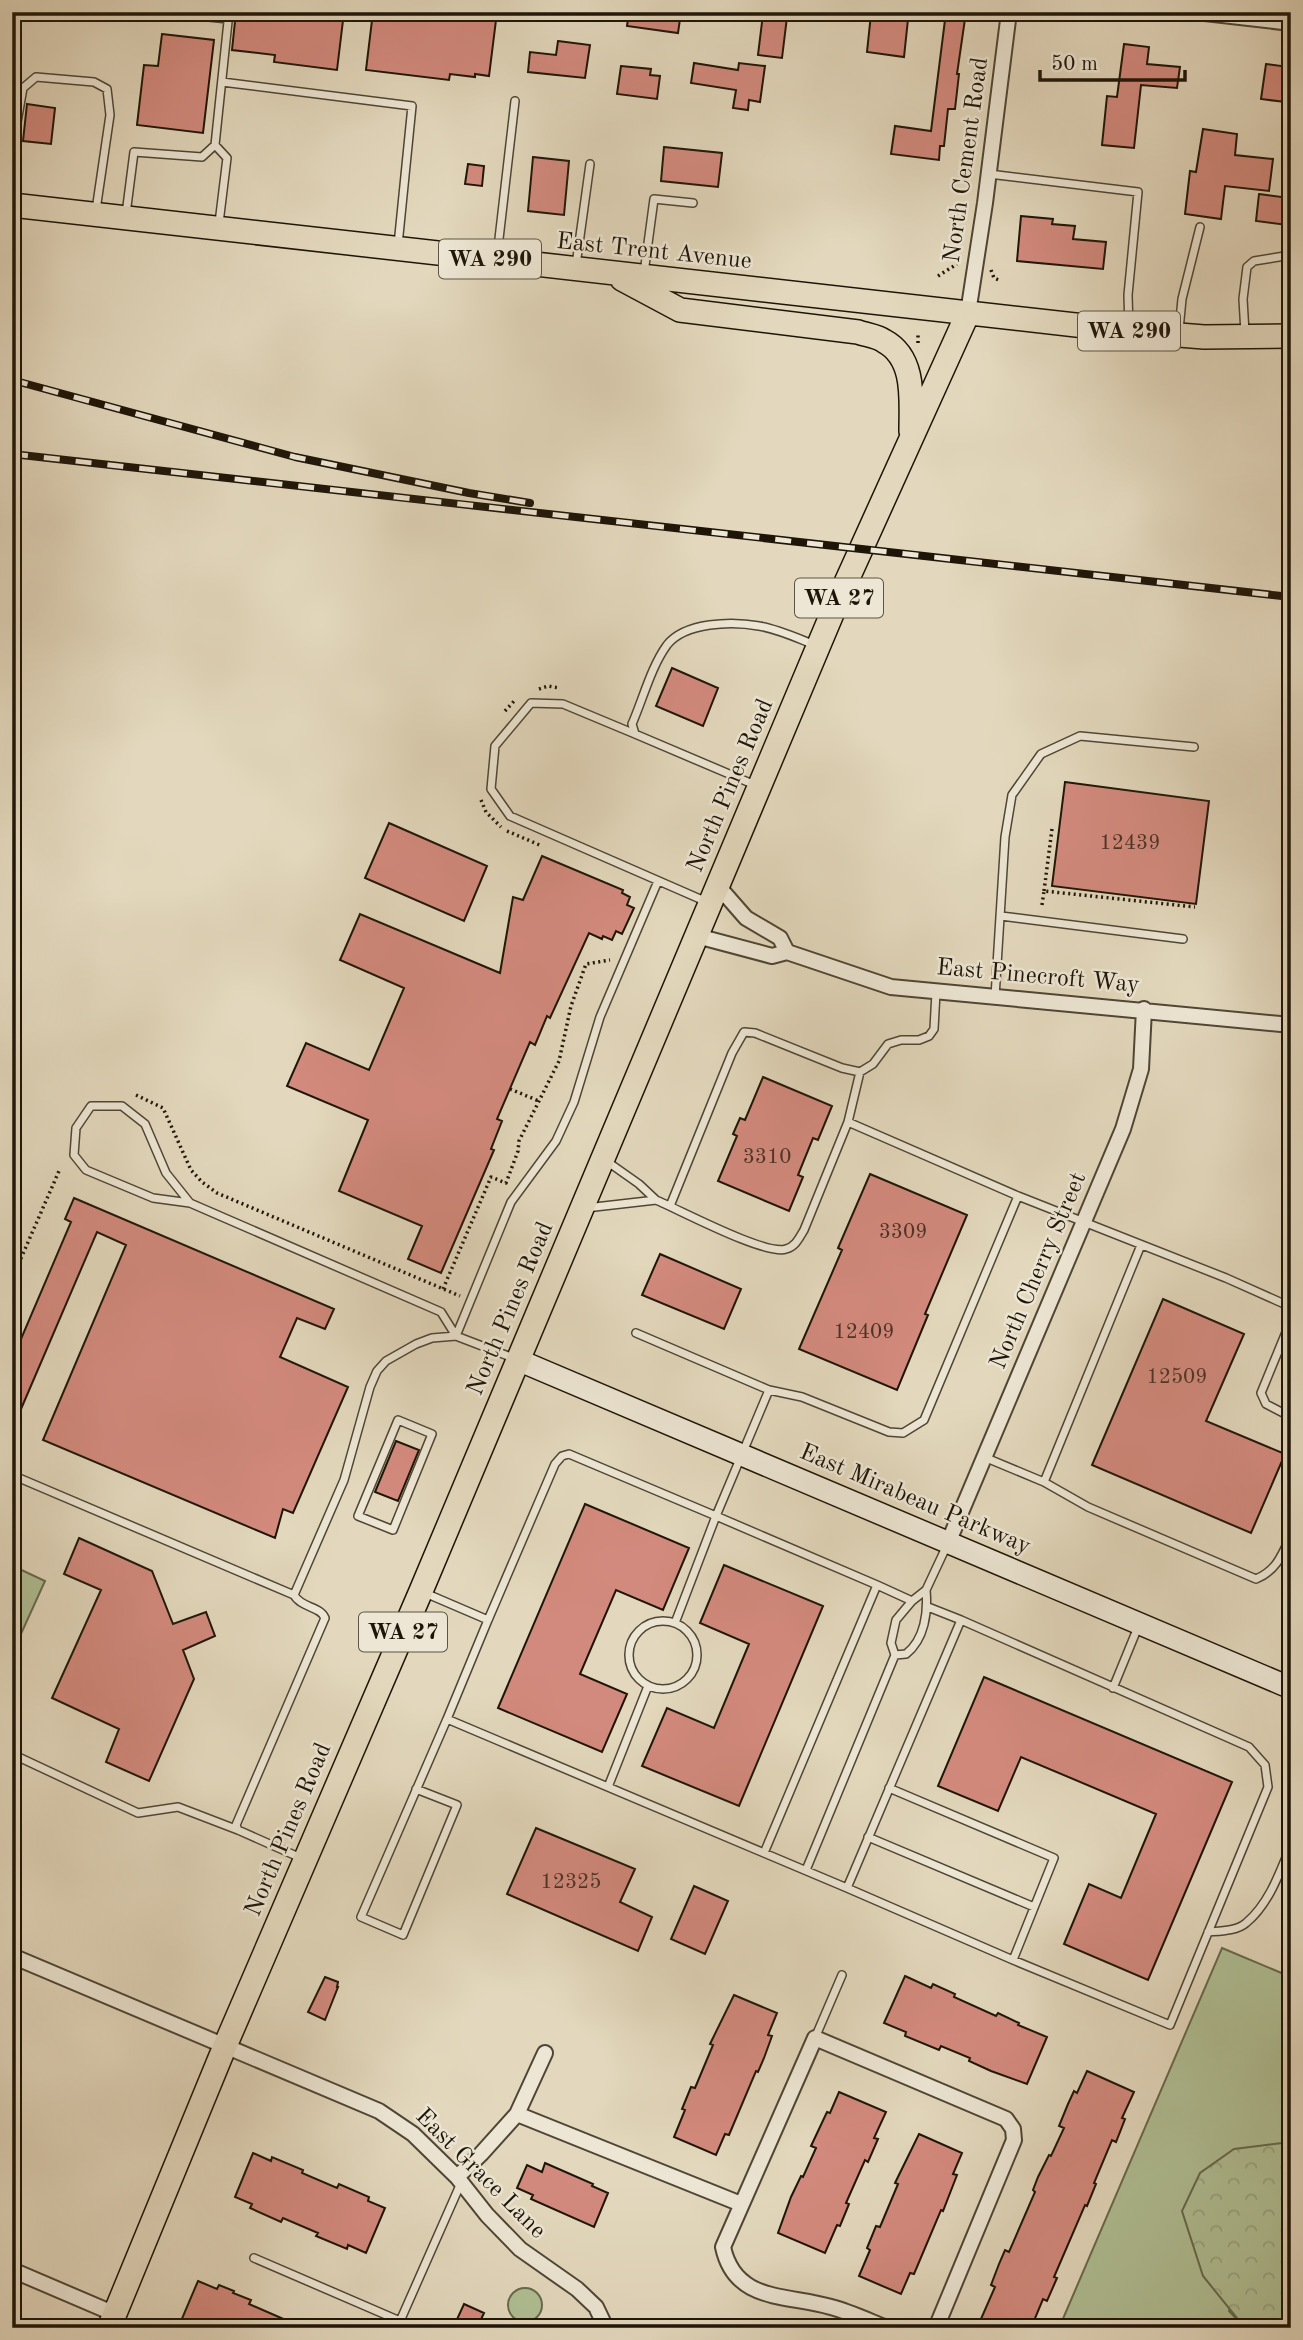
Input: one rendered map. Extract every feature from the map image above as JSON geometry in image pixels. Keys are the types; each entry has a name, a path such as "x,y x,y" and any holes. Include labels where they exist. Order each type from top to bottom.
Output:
{"main road":[{"name":"East Trent Avenue","path":"12,205 1129,331 1178,335 1291,336"},
{"path":"610,273 680,310 858,332 884,341 901,357 911,380 911,437"},
{"name":"North Pines Road","path":"112,2321 225,2046 421,1591 819,646 968,313"}],"street":[{"name":"North Cement Road","path":"968,313 1009,12"},
{"path":"1196,12 1291,23"},
{"name":"East Pinecroft Way","path":"714,895 780,938 787,952"},
{"name":"East Pinecroft Way","path":"697,936 772,956 787,952 891,987 1291,1025"},
{"name":"North Cherry Street","path":"948,1542 1123,1129 1142,1069 1144,1009"},
{"name":"East Mirabeau Parkway","path":"518,1360 1139,1623 1289,1681"},
{"name":"East Grace Lane","path":"12,1956 379,2111 413,2134 459,2180 487,2215 520,2249 577,2289 596,2307 606,2328"},
{"path":"887,2328 831,2307 768,2294 740,2282 727,2264 723,2247 816,2038 1006,2119 1013,2129 1014,2140 936,2328"},
{"path":"459,2180 517,2114 545,2053"},
{"path":"517,2114 741,2204"},
{"path":"12,2270 112,2321"}],"lane":[{"path":"125,218 134,152 202,158 215,145 228,15 160,12"},
{"path":"12,151 23,88 36,77 94,82 107,89 110,115 95,214"},
{"path":"222,82 412,106 398,249"},
{"path":"496,260 515,101"},
{"path":"215,145 227,158 218,229"},
{"path":"576,269 590,164"},
{"path":"989,174 1139,192 1128,295 1129,331"},
{"path":"643,277 654,199 694,203"},
{"path":"1178,335 1182,299 1200,227"},
{"path":"1245,337 1242,299 1247,267 1254,261 1291,256"},
{"path":"635,734 632,724 660,658 673,639 684,632 730,624 748,624 762,626 819,646"},
{"path":"714,895 659,881 510,817 491,789 495,746 531,703 563,704 760,787"},
{"path":"995,998 1005,837 1012,795 1041,754 1080,736 1194,747"},
{"path":"456,1336 511,1202 556,1141 573,1102 600,1017 659,881"},
{"path":"1001,916 1183,939"},
{"path":"670,1206 732,1053 744,1032 755,1033 842,1068 860,1072 873,1064 888,1044 929,1036 934,1029 936,992"},
{"path":"603,1159 656,1200 764,1248 784,1250 795,1245 804,1230 848,1122 860,1072"},
{"path":"190,1203 166,1173 145,1124 122,1106 91,1106 76,1128 74,1155 86,1170 153,1198 190,1203 441,1312 456,1336"},
{"path":"848,1122 1018,1196 1226,1278 1291,1307"},
{"path":"636,1333 769,1390 802,1397 890,1432 903,1433 923,1420 1018,1196"},
{"path":"582,1208 656,1200"},
{"path":"1044,1482 1141,1245"},
{"path":"1291,1320 1261,1393 1266,1404 1291,1417"},
{"path":"294,1595 344,1480 364,1406 377,1371 386,1361 432,1338 456,1336 518,1360"},
{"path":"675,1623 740,1455 769,1390"},
{"path":"398,1420 432,1434 393,1530 358,1516 398,1420"},
{"path":"416,1789 457,1805 403,1935 361,1917 555,1464 562,1456 574,1455 912,1601"},
{"path":"985,1457 1044,1482 1088,1507 1256,1580 1268,1574 1278,1563 1291,1535"},
{"path":"12,1475 294,1595 298,1601 323,1613 326,1618 236,1825 238,1830"},
{"path":"806,1870 895,1655 891,1643 896,1620 912,1601 926,1590 948,1542"},
{"path":"764,1853 877,1585"},
{"path":"895,1655 906,1654 912,1649 928,1607 926,1590"},
{"path":"421,1591 488,1619"},
{"path":"446,1719 1170,2025 1268,1787 1265,1765 1249,1747 928,1607"},
{"path":"847,1888 961,1620"},
{"path":"652,1623 675,1623 692,1637 696,1647 695,1669 680,1685 670,1689 648,1686 632,1670 630,1647 642,1629 652,1623"},
{"path":"1113,1688 1139,1623"},
{"path":"608,1787 648,1686"},
{"path":"12,1754 138,1812 178,1807 305,1860"},
{"path":"889,1787 1054,1858 1013,1960"},
{"path":"868,1837 1034,1907"},
{"path":"1208,1932 1230,1930 1245,1924 1265,1901 1290,1848"},
{"path":"816,2038 842,1975"},
{"path":"254,2259 399,2324 459,2180"}],"path":[{"path":"938,276 957,264"},
{"path":"990,268 994,278 1001,281"},
{"path":"918,335 918,343 926,344"},
{"path":"531,691 548,686 559,688"},
{"path":"504,712 513,701 522,696"},
{"path":"479,793 485,812 495,823 512,834 547,849"},
{"path":"1042,905 1052,829"},
{"path":"1044,891 1195,907"},
{"path":"443,1289 491,1177 506,1183 519,1141 559,1061 571,1006 586,964 608,962 614,956"},
{"path":"510,1089 538,1101"},
{"path":"136,1095 163,1108 191,1170 217,1193 470,1300"},
{"path":"12,1279 59,1171"}],"green space":[{"path":"13,1566 45,1581 16,1645 12,1643"},
{"path":"1222,1948 1291,1977 1291,2142 1283,2143 1229,2311 1245,2328 1059,2328"},
{"path":"1291,2142 1291,2328 1245,2328 1203,2276 1182,2211 1200,2173 1234,2149"},
{"path":"525,2288 537,2293 542,2305 537,2317 525,2322 513,2317 508,2305 513,2293"}],"building":[{"path":"236,12 344,12 337,70 274,62 275,55 232,50"},
{"path":"373,12 497,12 489,76 450,74 449,80 366,70"},
{"path":"629,12 681,12 678,33 627,26"},
{"path":"946,12 966,12 955,109 948,109 944,146 940,146 939,160 891,154 895,126 931,131"},
{"path":"763,14 787,17 782,58 758,55"},
{"path":"871,14 908,19 904,57 867,52"},
{"path":"162,34 214,40 203,133 137,125 144,65 158,66"},
{"path":"558,41 590,45 585,78 528,72 530,52 556,55"},
{"path":"1124,44 1149,47 1147,64 1180,67 1177,88 1141,85 1134,148 1102,145 1107,96 1117,97"},
{"path":"694,63 738,70 739,63 765,66 760,102 749,100 748,110 733,108 736,90 691,83"},
{"path":"1266,64 1289,67 1285,102 1261,99"},
{"path":"621,66 651,69 650,75 660,76 657,99 617,94"},
{"path":"27,104 55,108 51,144 23,141"},
{"path":"1203,129 1237,134 1235,155 1273,159 1269,191 1225,186 1221,219 1185,214 1190,171 1196,172"},
{"path":"664,147 722,153 718,187 661,181"},
{"path":"533,157 569,161 564,215 528,211"},
{"path":"468,164 484,166 482,186 465,184"},
{"path":"1259,194 1290,198 1287,225 1256,221"},
{"path":"1021,216 1053,219 1052,224 1075,226 1073,239 1106,242 1103,269 1017,261"},
{"path":"672,668 718,688 703,726 656,706"},
{"path":"1065,782 1209,801 1196,904 1052,886"},
{"path":"389,823 487,866 464,921 365,878"},
{"path":"542,856 623,890 622,893 630,897 627,905 634,908 622,934 616,931 612,940 589,933 550,1018 547,1016 535,1045 530,1042 497,1119 502,1121 491,1149 494,1150 441,1273 408,1259 422,1226 339,1191 368,1120 287,1086 306,1043 369,1070 404,988 340,960 360,914 500,973 513,897 523,900"},
{"path":"763,1077 832,1106 818,1140 813,1138 798,1175 803,1177 789,1211 718,1181 737,1136 733,1134 740,1118 745,1120"},
{"path":"870,1174 967,1215 925,1314 928,1315 897,1390 799,1349 842,1250 838,1248"},
{"path":"74,1198 334,1309 325,1329 297,1318 280,1357 348,1387 293,1513 283,1509 275,1538 43,1440 126,1245 97,1232 12,1430 12,1360 71,1222 65,1219"},
{"path":"660,1254 741,1289 724,1329 642,1295"},
{"path":"1163,1299 1244,1334 1206,1421 1285,1454 1251,1533 1092,1465"},
{"path":"396,1441 419,1450 398,1501 375,1492"},
{"path":"585,1504 689,1548 663,1610 616,1590 580,1674 627,1694 602,1752 498,1708"},
{"path":"79,1538 152,1571 173,1624 206,1612 215,1636 183,1650 194,1679 149,1781 106,1762 119,1729 52,1698 101,1590 64,1574"},
{"path":"724,1565 823,1606 739,1806 642,1766 667,1708 714,1728 749,1644 700,1623"},
{"path":"984,1677 1232,1782 1148,1980 1064,1944 1089,1884 1121,1898 1156,1814 1021,1757 998,1811 938,1786"},
{"path":"536,1828 635,1869 620,1902 652,1917 638,1951 507,1894"},
{"path":"694,1886 728,1901 705,1954 671,1939"},
{"path":"905,1976 931,1988 933,1984 955,1994 954,1997 996,2016 998,2013 1047,2037 1027,2084 991,2071 969,2061 970,2058 941,2046 939,2050 905,2036 906,2032 884,2023"},
{"path":"325,1977 338,1982 338,1987 325,2020 308,2012"},
{"path":"734,1995 777,2013 768,2035 772,2036 758,2072 756,2071 729,2135 725,2134 716,2155 674,2137 691,2087 695,2088 713,2045 710,2044"},
{"path":"1087,2071 1134,2092 1122,2118 1125,2119 1116,2142 1112,2140 1087,2206 1085,2205 1054,2277 1057,2278 1047,2301 1043,2299 1031,2328 977,2328 995,2287 991,2285 999,2264 1005,2250 1009,2252 1035,2192 1033,2190 1038,2177 1064,2128 1059,2126 1068,2104 1074,2091 1077,2093"},
{"path":"839,2092 886,2112 874,2138 878,2139 868,2162 865,2160 846,2203 849,2204 840,2226 837,2225 825,2253 778,2233 791,2197 816,2148 811,2146"},
{"path":"919,2134 962,2153 943,2211 941,2210 914,2274 910,2273 901,2294 859,2276 876,2226 880,2227 898,2184 895,2183"},
{"path":"253,2153 271,2161 272,2157 337,2188 339,2184 369,2197 368,2201 385,2208 366,2253 348,2245 347,2249 316,2236 318,2233 283,2218 281,2222 250,2208 252,2204 235,2197"},
{"path":"545,2163 608,2193 594,2227 531,2199 533,2195 517,2188 527,2165 542,2172"},
{"path":"198,2281 217,2289 219,2285 234,2291 233,2293 251,2300 249,2304 304,2328 178,2328"},
{"path":"464,2304 484,2313 477,2328 453,2328"}],"railway":[{"path":"12,380 295,457 530,503"},
{"path":"12,454 1291,597"}]}
